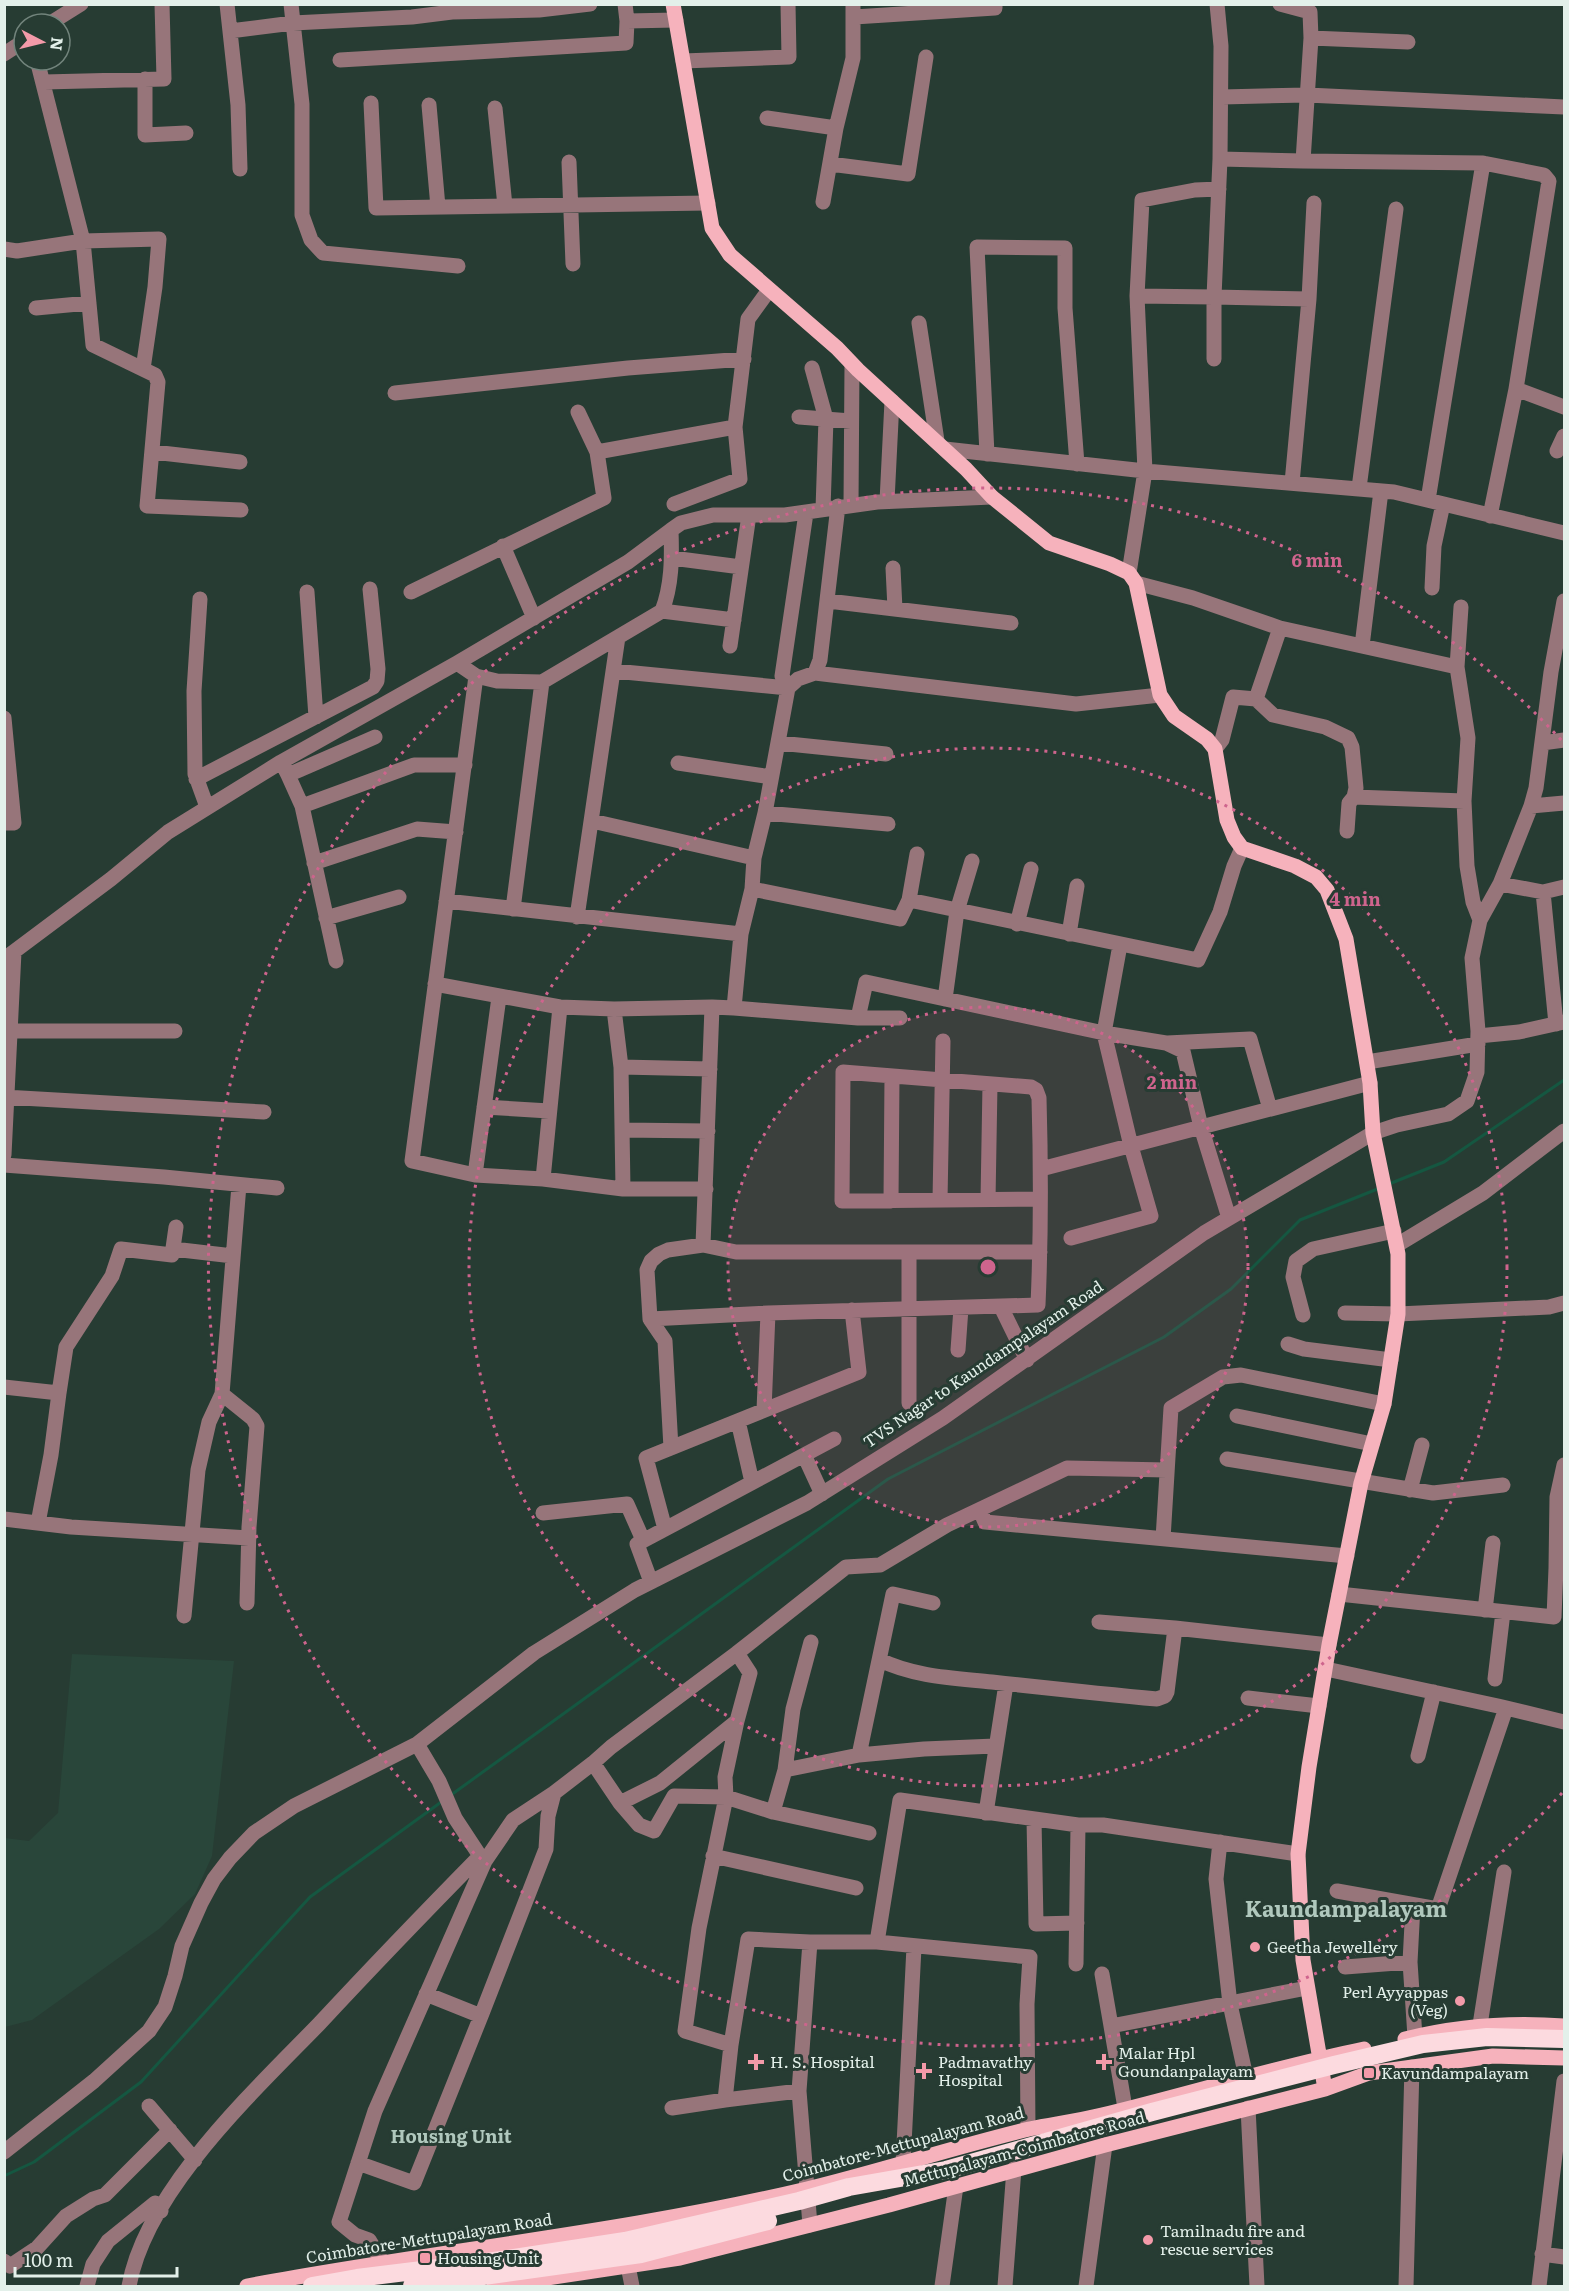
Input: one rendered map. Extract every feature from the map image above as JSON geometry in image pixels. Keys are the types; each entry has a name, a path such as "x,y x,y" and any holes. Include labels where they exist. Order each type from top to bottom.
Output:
{"highway":[{"path":"312,2286 625,2241 799,2201 849,2187 946,2170 1152,2112 1423,2044 1487,2037 1564,2039"},
{"path":"412,2286 641,2254 853,2198 951,2180 1009,2162 1347,2072 1443,2052 1496,2048 1564,2051"}],"main road":[{"path":"675,12 712,228 730,255 837,348 941,445 992,497 1049,543 1110,564 1133,578 1160,694 1173,716 1207,740 1215,749 1227,820 1234,837 1242,848 1316,877 1327,890 1346,939 1370,1083 1373,1132 1394,1231 1398,1314 1384,1404 1361,1483 1329,1645 1309,1767 1298,1854 1303,1960 1325,2089"},
{"name":"Coimbatore-Mettupalayam Road","path":"247,2286 339,2269 628,2226 806,2189 1028,2129 1103,2115 1320,2058 1451,2029 1480,2025 1564,2026"},
{"name":"Mettupalayam-Coimbatore Road","path":"494,2286 680,2258 1325,2089 1369,2073 1493,2056 1564,2058"}],"street":[{"path":"44,82 164,79 162,4"},
{"path":"227,4 238,105 240,170"},
{"path":"291,4 302,104 302,215 311,240 323,253 458,266"},
{"path":"230,31 293,23 412,17 452,12 539,10 590,4"},
{"path":"340,60 626,43 625,4"},
{"path":"684,61 789,57 788,4"},
{"path":"823,202 836,128 853,58 854,11 995,8 995,4"},
{"path":"1214,359 1214,297 1222,97 1217,4"},
{"path":"1280,4 1310,12 1311,38 1303,161"},
{"path":"627,21 675,12"},
{"path":"1311,38 1408,42"},
{"path":"830,164 908,174 926,57"},
{"path":"41,72 84,242 93,345 155,375 158,382 147,506 241,510"},
{"path":"145,79 145,135 186,133"},
{"path":"1222,97 1307,95 1564,107"},
{"path":"371,103 376,208 708,203"},
{"path":"429,105 438,207"},
{"path":"495,108 505,206"},
{"path":"767,118 836,128"},
{"path":"1221,159 1483,163 1544,175 1549,181 1515,389 1490,516"},
{"path":"569,162 573,264"},
{"path":"1432,588 1436,502 1483,163"},
{"path":"1219,189 1195,190 1142,200 1137,296 1145,471 1133,578 1280,628 1457,667"},
{"path":"1292,483 1309,299 1314,203"},
{"path":"1359,488 1396,209"},
{"path":"4,249 17,251 84,242 159,240 155,287 143,369"},
{"path":"987,454 977,247 1065,248 1065,308 1077,464"},
{"path":"674,504 740,479 735,427 748,319 769,290"},
{"path":"1137,296 1309,299"},
{"path":"36,308 89,303"},
{"path":"919,323 941,445 987,454 1077,464 1394,492 1564,533"},
{"path":"395,393 628,368 744,359"},
{"path":"815,673 820,660 837,507 851,421 852,364"},
{"path":"812,368 826,419 837,507"},
{"path":"1515,389 1564,407"},
{"path":"887,501 892,401"},
{"path":"411,592 604,498 597,452 578,412"},
{"path":"799,417 851,421"},
{"path":"597,452 735,427"},
{"path":"1557,451 1564,436"},
{"path":"153,452 240,462"},
{"path":"1362,646 1382,491"},
{"path":"4,1155 10,1031 9,956 111,879 168,832 281,762 457,663 628,562 681,523 713,515 806,513 887,501 992,497"},
{"path":"734,1008 741,934 752,889 754,858 779,743 788,688 782,676 806,513"},
{"path":"730,646 748,515"},
{"path":"662,611 667,597 672,558 671,530"},
{"path":"503,546 534,618"},
{"path":"672,558 741,567"},
{"path":"893,568 895,609"},
{"path":"196,779 366,691 377,681 370,589"},
{"path":"307,592 316,717"},
{"path":"200,599 195,691 196,779 207,807"},
{"path":"828,601 1011,622"},
{"name":"TVS Nagar to Kaundampalayam Road","path":"4,2152 94,2081 148,2031 165,2007 182,1946 201,1903 220,1872 254,1833 294,1806 417,1744 534,1653 651,1582 822,1494 943,1418 1204,1233 1373,1132 1448,1114 1467,1101 1478,1072 1472,958 1480,920 1500,884 1536,788 1542,743 1558,670 1564,601"},
{"path":"1461,607 1457,667 1468,738 1464,801 1467,866 1473,902 1480,920"},
{"path":"457,663 476,676 497,681 542,682 662,611 734,620"},
{"path":"1256,699 1280,628"},
{"path":"577,917 618,637"},
{"path":"614,671 788,688 798,679 815,673 1076,704 1160,694"},
{"path":"476,676 412,1161 475,1175 543,1179 623,1189 706,1189"},
{"path":"513,909 542,682"},
{"path":"1215,749 1222,740 1233,697 1256,699 1273,715 1325,727 1348,738 1352,747 1356,788 1354,797 1349,803 1347,831"},
{"path":"4,718 14,823 4,823"},
{"path":"288,776 375,737"},
{"path":"1542,743 1564,740"},
{"path":"779,743 886,754"},
{"path":"281,762 302,806 336,960"},
{"path":"678,763 771,777"},
{"path":"302,806 414,765 465,765"},
{"path":"1354,797 1464,801"},
{"path":"1531,806 1564,803"},
{"path":"765,813 888,824"},
{"path":"592,821 754,858"},
{"path":"314,863 417,829 456,832"},
{"path":"909,900 1198,960 1220,912 1242,848"},
{"path":"752,889 900,919 909,900 917,854"},
{"path":"945,999 957,911 972,861"},
{"path":"1017,924 1031,869"},
{"path":"1500,884 1544,892 1564,887"},
{"path":"1069,934 1077,886"},
{"path":"1367,1062 1560,1023 1544,892"},
{"path":"326,918 399,897"},
{"path":"446,901 741,934"},
{"path":"1071,1238 1151,1216 1131,1146 1104,1033 1120,945"},
{"path":"858,1018 866,982 1104,1033 1166,1043 1250,1039 1270,1109"},
{"path":"435,984 560,1007 614,1009 711,1007 858,1018 900,1018"},
{"path":"475,1175 499,997"},
{"path":"543,1179 560,1007"},
{"path":"703,1245 711,1007"},
{"path":"614,1009 621,1067 623,1189"},
{"path":"10,1031 175,1031"},
{"path":"940,1200 943,1041"},
{"path":"1166,1043 1182,1051 1201,1127 1229,1218"},
{"path":"621,1067 710,1069"},
{"path":"650,1318 1038,1305 1041,1169 1039,1098 1036,1090 1031,1087 843,1072 842,1201 1040,1199"},
{"path":"891,1201 892,1076"},
{"path":"1041,1169 1370,1083"},
{"path":"988,1200 990,1084"},
{"path":"6,1097 264,1112"},
{"path":"484,1107 549,1111"},
{"path":"622,1130 708,1131"},
{"path":"1303,1315 1293,1277 1296,1262 1313,1249 1394,1231 1483,1193 1564,1131"},
{"path":"4,1165 277,1188"},
{"path":"184,1616 198,1470 209,1422 222,1394 239,1185"},
{"path":"38,1523 51,1455 66,1347 112,1276 121,1249 172,1254 176,1227"},
{"path":"671,1448 665,1341 650,1318 647,1270 651,1261 659,1254 668,1250 703,1245 736,1252 1040,1252"},
{"path":"173,1249 233,1256"},
{"path":"909,1252 909,1403"},
{"path":"1345,1313 1398,1314 1549,1307 1564,1303"},
{"path":"1001,1307 1027,1360"},
{"path":"958,1350 961,1308"},
{"path":"665,1529 646,1458 859,1372 852,1310"},
{"path":"764,1410 768,1313"},
{"path":"1288,1344 1304,1349 1391,1360"},
{"path":"1163,1539 1171,1408 1223,1377 1241,1375 1384,1404"},
{"path":"4,1387 59,1393"},
{"path":"222,1394 253,1419 257,1426 247,1602"},
{"path":"1237,1416 1372,1444"},
{"path":"738,1421 752,1482"},
{"path":"651,1582 636,1544 834,1439"},
{"path":"1410,1490 1422,1445"},
{"path":"804,1455 822,1494"},
{"path":"1227,1459 1361,1483 1433,1493 1503,1485"},
{"path":"1339,1594 1554,1617 1560,1569 1557,1497 1564,1465"},
{"path":"129,2286 133,2266 175,2184 238,2108 482,1859 513,1820 554,1793 846,1567 880,1565 947,1525 1066,1468 1167,1470"},
{"path":"543,1513 627,1504 643,1540"},
{"path":"980,1510 985,1522 1347,1556"},
{"path":"4,1519 71,1527 249,1538"},
{"path":"1485,1610 1493,1543"},
{"path":"859,1755 893,1594 933,1603"},
{"path":"1495,1679 1503,1612"},
{"path":"1099,1622 1329,1645"},
{"path":"880,1660 928,1675 1161,1698 1167,1692 1175,1628"},
{"path":"773,1812 785,1770 793,1709 811,1642"},
{"path":"731,2045 685,2031 699,1928 726,1797 725,1777 750,1672 737,1653"},
{"path":"1326,1669 1564,1722"},
{"path":"986,1813 1006,1684"},
{"path":"1418,1756 1434,1692"},
{"path":"1248,1698 1319,1706"},
{"path":"1337,1891 1438,1909 1506,1708"},
{"path":"620,1803 660,1783 737,1721"},
{"path":"417,1744 439,1781 455,1818 482,1859"},
{"path":"785,1770 859,1755 995,1746"},
{"path":"593,1763 620,1803 639,1825 654,1831 674,1796 726,1797 773,1812 869,1833"},
{"path":"358,2163 414,2183 546,1849 548,1816 554,1793"},
{"path":"877,1942 900,1800 1078,1825 1103,1825 1298,1854"},
{"path":"1034,1819 1036,1924 1077,1923"},
{"path":"1076,1964 1078,1825"},
{"path":"1220,1842 1216,1879 1230,2004 1246,2077"},
{"path":"713,1856 856,1888"},
{"path":"383,2263 369,2240 355,2235 339,2222 375,2111 482,1859"},
{"path":"1480,2025 1504,1872"},
{"path":"1413,1905 1410,1962 1414,2037"},
{"path":"725,2100 731,2045 748,1939 877,1942 1030,1957 1028,2129"},
{"path":"810,1942 799,2091 810,2225"},
{"path":"903,2164 914,1947"},
{"path":"1345,1967 1410,1962"},
{"path":"1102,1974 1125,2108"},
{"path":"1111,2026 1307,1988"},
{"path":"426,1994 481,2016"},
{"path":"1406,2286 1412,2067"},
{"path":"1539,2286 1564,2080"},
{"path":"672,2108 799,2091"},
{"path":"150,2106 195,2160"},
{"path":"1248,2108 1257,2286"},
{"path":"4,2261 9,2266 27,2255 37,2248 66,2216 93,2199 105,2195 170,2130"},
{"path":"1086,2286 1105,2145"},
{"path":"1005,2286 1014,2169"},
{"path":"942,2286 956,2186"},
{"path":"87,2286 93,2264 108,2241 155,2203 161,2211"},
{"path":"1542,2254 1564,2257"},
{"path":"628,2266 632,2286"}],"shaded area":[{"path":"72,1654 234,1661 212,1856 195,1894 159,1929 32,2020 5,2027 5,1838 29,1841 58,1813"}],"waterway":[{"path":"1389,1184 1444,1162 1564,1080"},
{"path":"451,1795 888,1479 1164,1337 1231,1289 1300,1220 1380,1188"},
{"path":"4,2176 34,2162 141,2082 310,1897 444,1800"}],"place":[{"name":"Geetha Jewellery","path":"1255,1947"},
{"name":"Perl Ayyappas (Veg)","path":"1460,2001"},
{"name":"H. S. Hospital","path":"756,2062"},
{"name":"Malar Hpl Goundanpalayam","path":"1104,2062"},
{"name":"Padmavathy Hospital","path":"924,2071"},
{"name":"Kavundampalayam","path":"1369,2073"},
{"name":"Tamilnadu fire and rescue services","path":"1148,2240"},
{"name":"Housing Unit","path":"425,2258"}],"district":[{"name":"Kaundampalayam","path":"1346,1909"},
{"name":"Housing Unit","path":"451,2137"}]}
